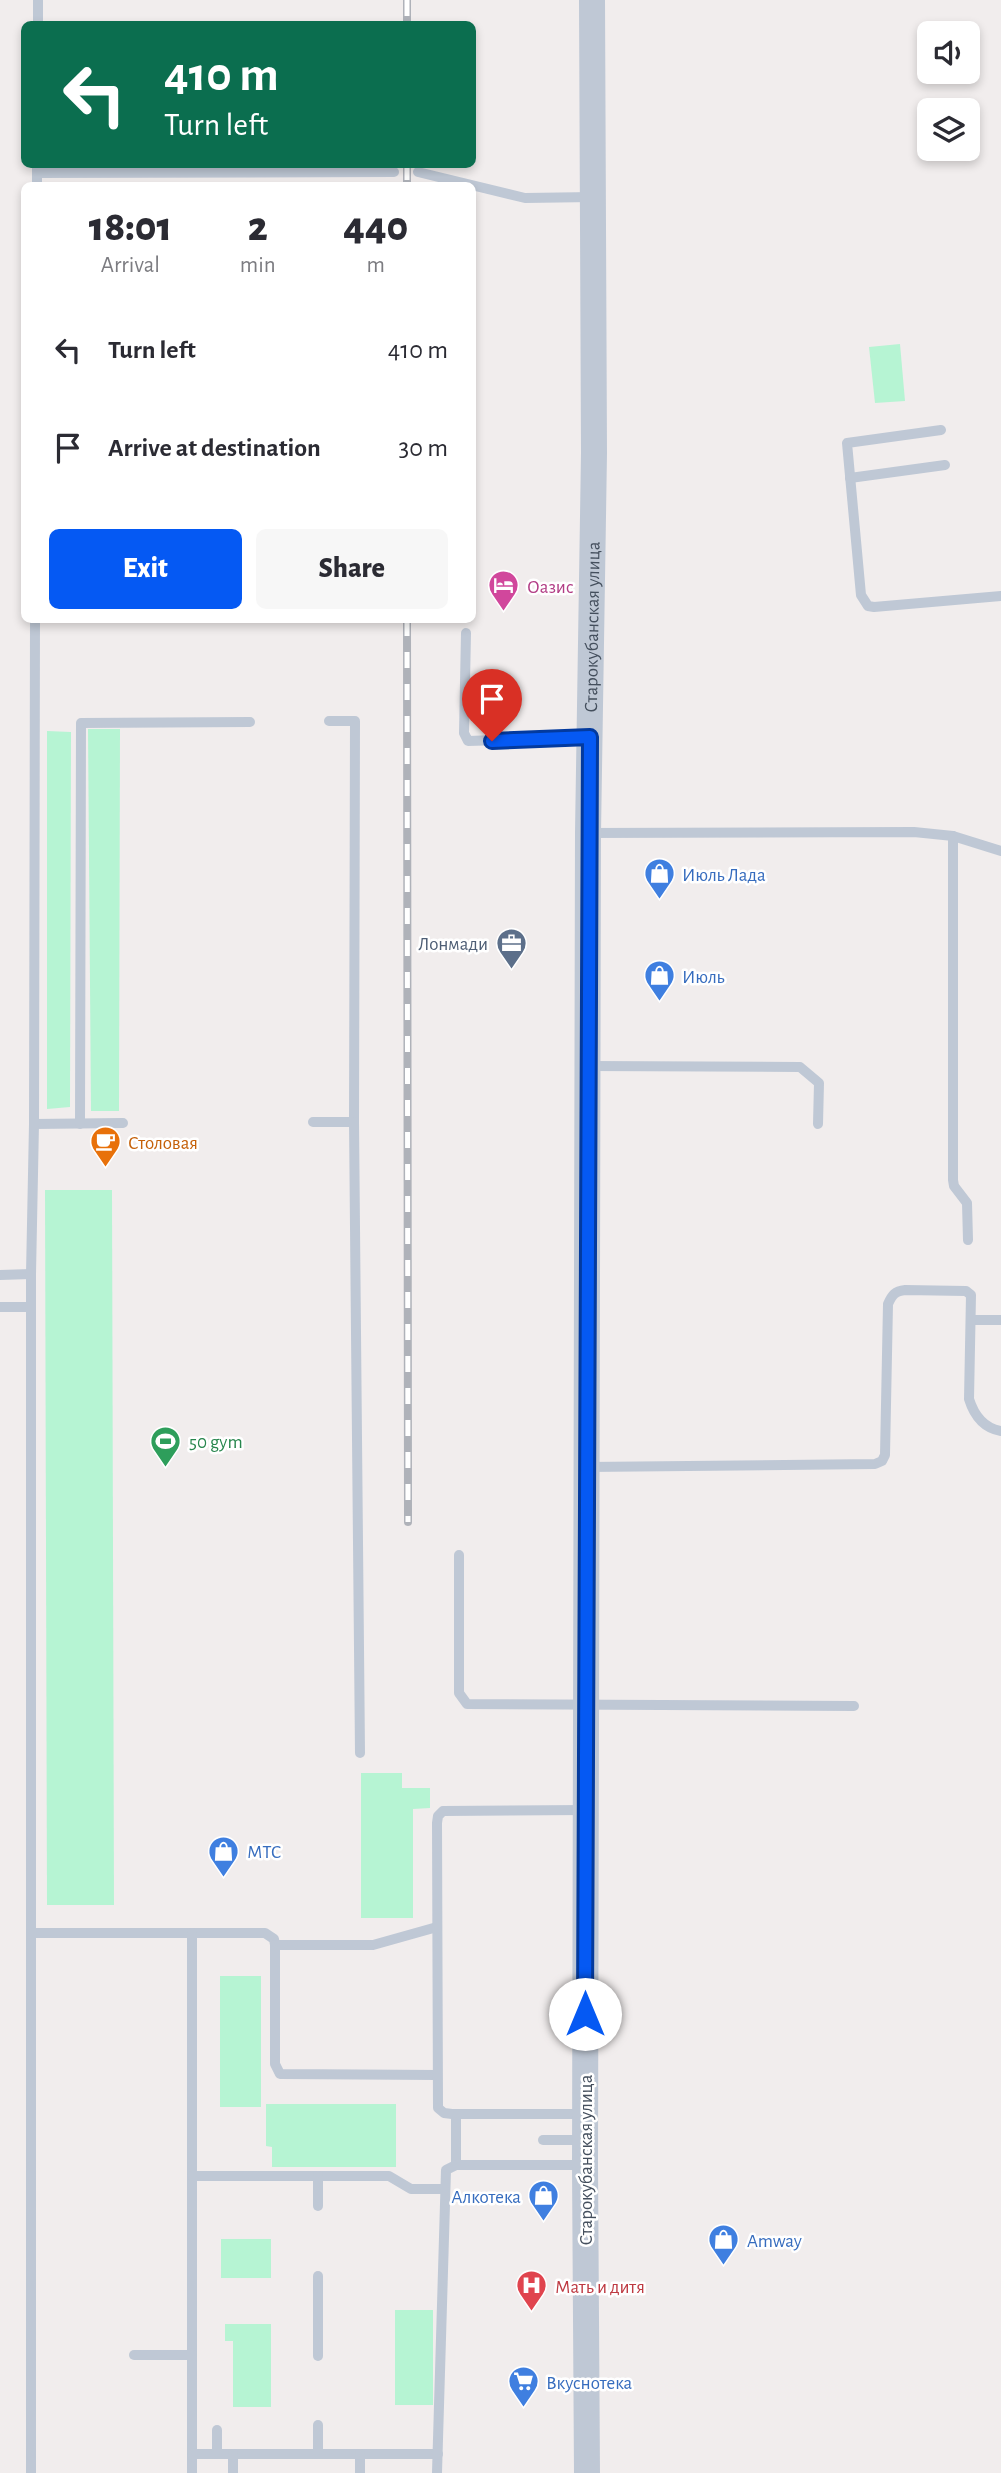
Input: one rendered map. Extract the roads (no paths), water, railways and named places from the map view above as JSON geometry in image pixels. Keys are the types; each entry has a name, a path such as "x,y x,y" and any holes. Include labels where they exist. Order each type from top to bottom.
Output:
{"street":[{"name":"Старокубанская улица","path":"586,2473 588,833 594,453 592,0"}],"lane":[{"path":"37,21 38,0"},
{"path":"37,169 394,172"},
{"path":"418,172 459,182"},
{"path":"476,186 525,198 593,197"},
{"path":"941,430 847,443 861,595 868,606 1001,596"},
{"path":"850,478 945,465"},
{"path":"31,2473 31,1274 36,623"},
{"path":"466,633 464,733 468,741 590,737"},
{"path":"329,721 355,721 354,1122 360,1754"},
{"path":"80,1124 81,723 250,722"},
{"path":"588,833 914,832 953,836 1001,851"},
{"path":"953,836 953,1180 954,1186 967,1203 968,1240"},
{"path":"588,1066 800,1067 819,1083 818,1124"},
{"path":"313,1122 354,1122"},
{"path":"34,1125 123,1123"},
{"path":"0,1275 31,1274"},
{"path":"587,1467 875,1464 881,1461 885,1455 888,1304 897,1291 905,1290 966,1292 971,1295 969,1399 973,1411 982,1423 993,1430 1001,1431"},
{"path":"0,1307 31,1307"},
{"path":"971,1320 1001,1320"},
{"path":"459,1555 459,1693 467,1704 854,1706"},
{"path":"585,2140 444,2113 438,2108 437,1823 438,1816 443,1811 586,1810"},
{"path":"275,1945 373,1945 437,1927"},
{"path":"31,1933 265,1933 274,1939 275,1945 275,2064 280,2074 437,2075"},
{"path":"192,1933 192,2473"},
{"path":"456,2114 456,2165"},
{"path":"543,2140 585,2140"},
{"path":"437,2473 446,2170 456,2165 585,2140"},
{"path":"192,2176 389,2176 411,2189 445,2189"},
{"path":"318,2176 318,2206"},
{"path":"318,2276 318,2356"},
{"path":"134,2355 192,2355"},
{"path":"318,2425 318,2454"},
{"path":"217,2430 217,2454"},
{"path":"192,2454 438,2454"},
{"path":"233,2454 233,2473"},
{"path":"360,2454 360,2473"}],"railway":[{"path":"407,0 407,21"},
{"path":"407,168 407,182"},
{"path":"407,623 408,1522"}],"place":[{"name":"Оазис","path":"504,613"},
{"name":"Июль Лада","path":"659,901"},
{"name":"Лонмади","path":"511,970"},
{"name":"Июль","path":"659,1003"},
{"name":"Столовая","path":"105,1169"},
{"name":"50 gym","path":"166,1468"},
{"name":"МТС","path":"224,1878"},
{"name":"Алкотека","path":"544,2223"},
{"name":"Amway","path":"724,2267"},
{"name":"Мать и дитя","path":"532,2313"},
{"name":"Вкуснотека","path":"523,2409"}]}
